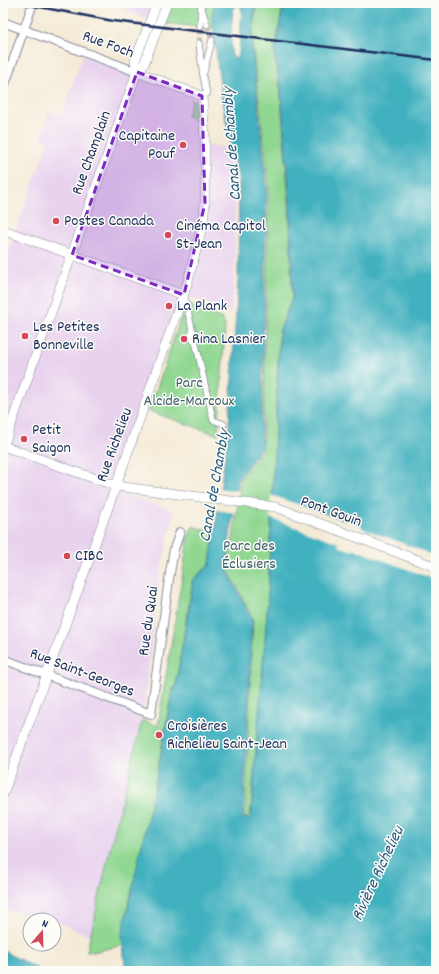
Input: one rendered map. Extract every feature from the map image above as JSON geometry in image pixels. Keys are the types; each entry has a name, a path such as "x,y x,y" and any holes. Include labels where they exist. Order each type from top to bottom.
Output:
{"street":[{"path":"3,90 33,3"},
{"name":"Rue Champlain","path":"137,72 135,61 157,3"},
{"name":"Rue Champlain","path":"3,446 137,72 144,64 167,3"},
{"path":"201,3 207,25"},
{"path":"200,27 201,3"},
{"name":"Rue Foch","path":"3,22 137,72 204,95"},
{"path":"203,76 212,40"},
{"path":"199,43 204,95"},
{"name":"Rue Richelieu","path":"3,794 48,675 184,295 203,224 205,203 206,137 204,95"},
{"path":"3,230 184,295 193,333 191,338 195,340 213,420 224,424"},
{"name":"Pont Gouin","path":"3,446 116,486 276,507 436,567"},
{"name":"Rue du Quai","path":"151,714 169,579 174,549 180,532"},
{"name":"Rue Saint-Georges","path":"3,659 151,714"}],"highlighted area":[{"path":"137,72 202,96 205,203 184,295 72,255"}],"shaded area":[{"path":"112,3 152,3 146,19"},
{"path":"84,52 194,93 187,116 200,121 202,145 226,147 236,181 234,280 231,313 184,295 116,486 121,493 174,511 160,573 144,708 90,936 62,924 62,912 22,913 3,909 3,266 48,142 41,139 49,112 61,117"}],"green space":[{"path":"169,3 214,3 212,28 161,23"},
{"name":"Parc des Éclusiers","path":"263,3 283,3 274,55 280,88 289,203 292,297 279,331 267,614 250,818 245,818 253,619 229,571 229,549 233,539 241,478 262,450 263,436 269,187 252,41 256,9"},
{"path":"192,99 198,103 200,121 187,116"},
{"name":"Parc Alcide-Marcoux","path":"186,303 222,319 225,326 218,435 149,411"},
{"path":"193,526 214,533 210,564 191,581 192,584 175,689 172,689 153,795 122,935 123,945 93,952 87,951 110,849 142,720 158,726 189,534"}],"water":[{"path":"214,3 238,3 261,3 255,9 251,41 267,188 261,448 239,478 228,549 228,572 252,620 243,818 251,819 267,614 280,331 293,297 290,202 281,87 275,54 284,3 436,3 436,971 123,971 125,966 122,935 158,771 173,689 175,690 193,584 192,581 210,565 229,425 238,281 239,182 222,101 212,18","holes":["238,3 242,10 239,53 235,59 231,53 233,10"]},
{"path":"3,951 38,969 37,971 3,971"}],"pier":[{"path":"218,488 239,491 236,513 215,510"},
{"path":"271,495 347,522 348,520 362,526 362,528 436,556 436,580 354,549 353,551 338,546 339,543 270,518"}],"tunnel":[{"path":"207,25 212,40"},
{"path":"199,43 200,27"}],"railway":[{"path":"19,3 113,21 436,60"}],"place":[{"name":"Capitaine Pouf","path":"183,145"},
{"name":"Postes Canada","path":"56,221"},
{"name":"Cinéma Capitol St-Jean","path":"168,235"},
{"name":"La Plank","path":"169,306"},
{"name":"Les Petites Bonneville","path":"25,336"},
{"name":"Rina Lasnier","path":"184,339"},
{"name":"Petit Saigon","path":"24,439"},
{"name":"CIBC","path":"67,556"},
{"name":"Croisières Richelieu Saint-Jean","path":"159,735"}],"water label":[{"name":"Canal de Chambly","path":"233,144"},
{"name":"Canal de Chambly","path":"216,486"},
{"name":"Rivière Richelieu","path":"379,874"}]}
